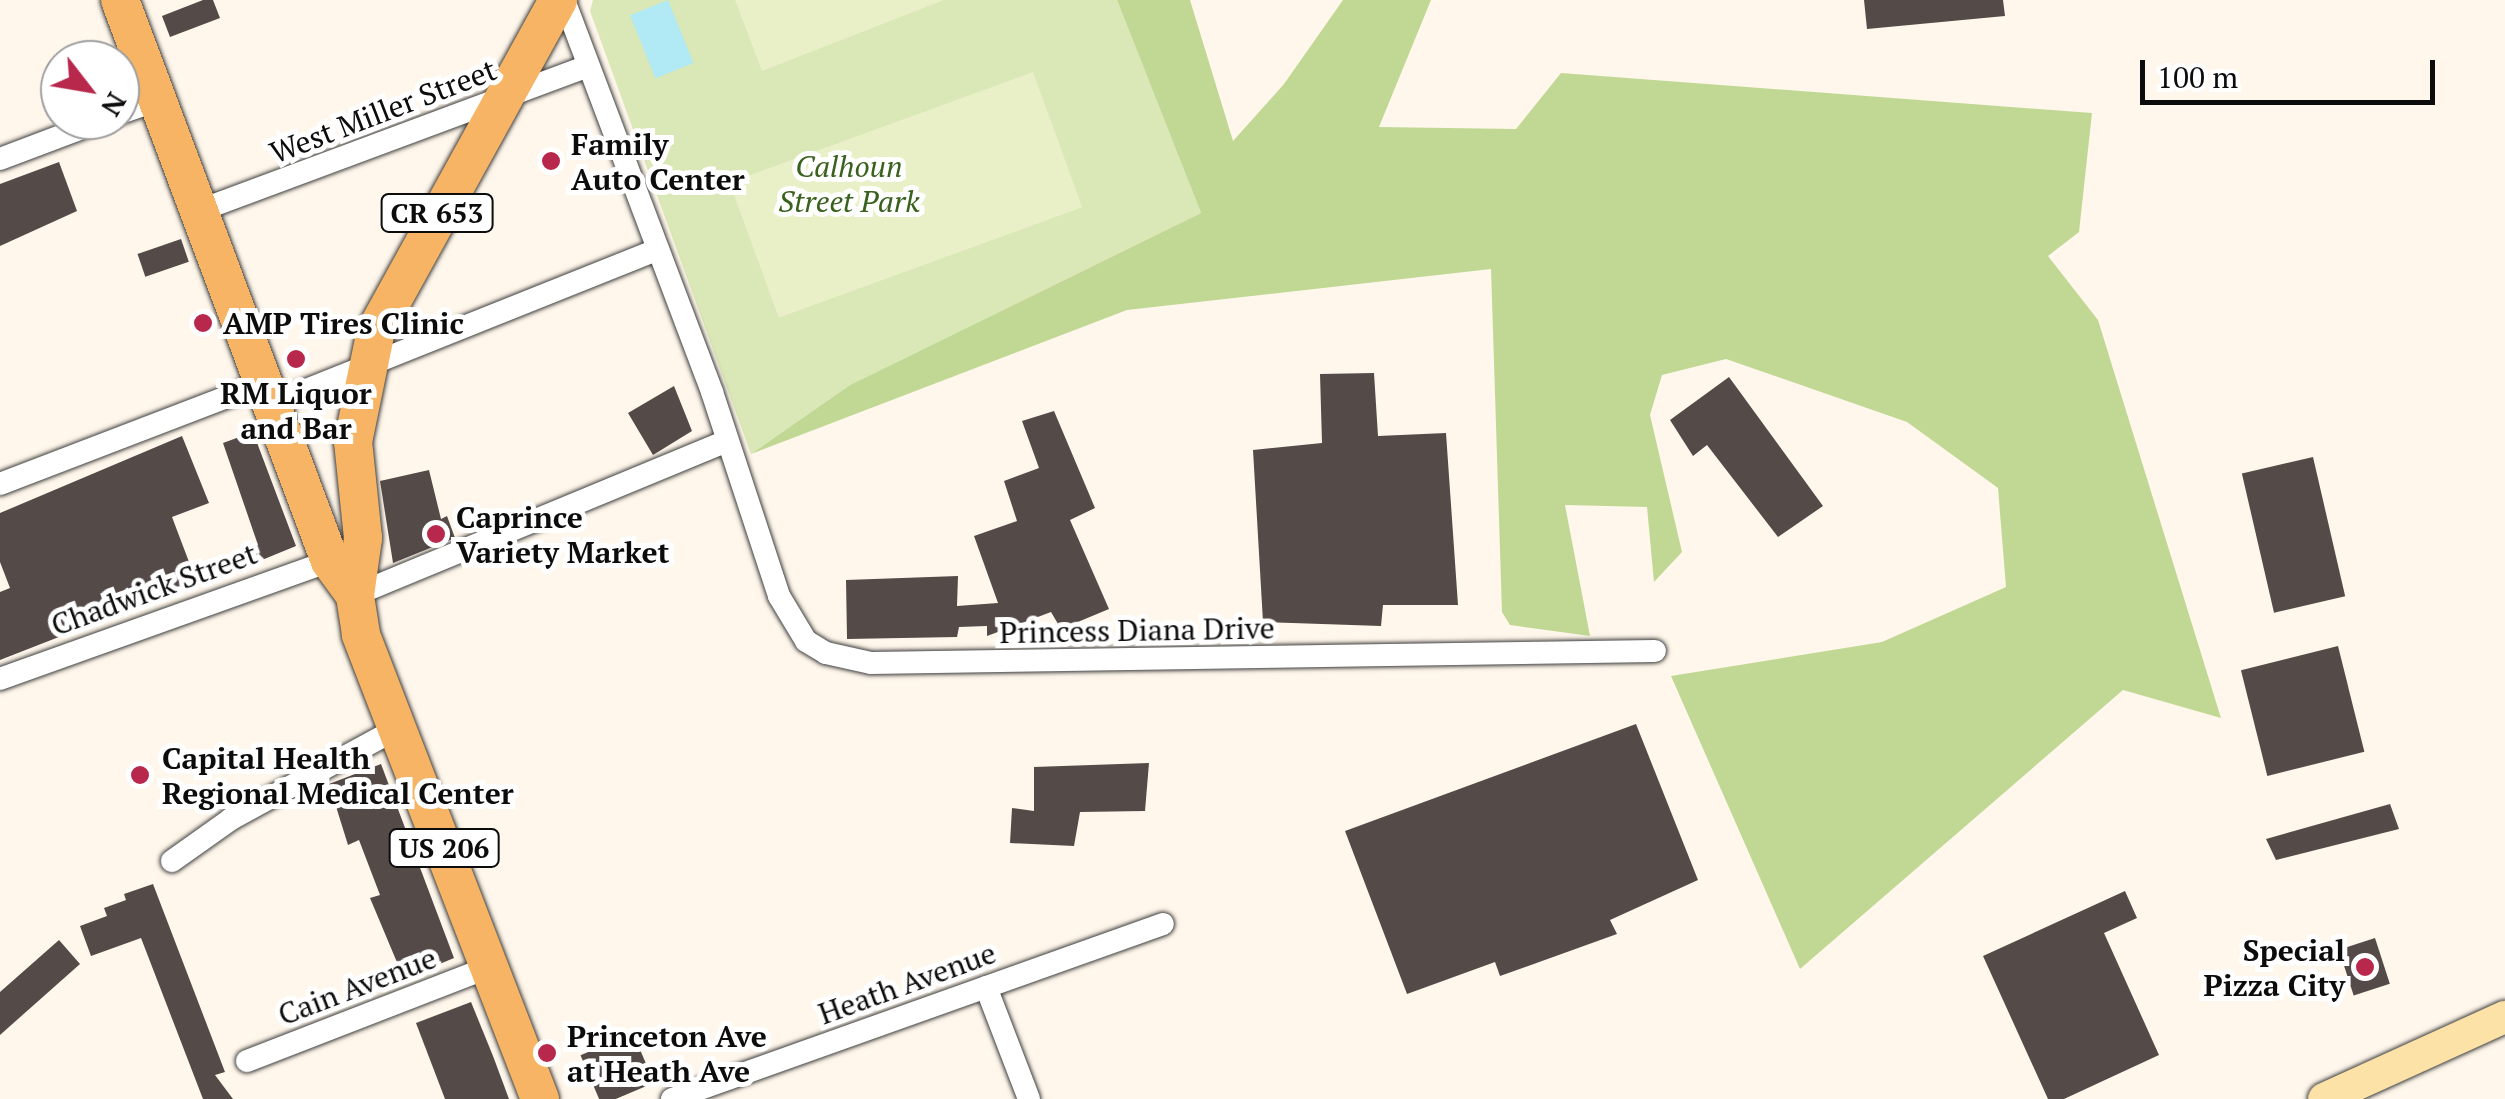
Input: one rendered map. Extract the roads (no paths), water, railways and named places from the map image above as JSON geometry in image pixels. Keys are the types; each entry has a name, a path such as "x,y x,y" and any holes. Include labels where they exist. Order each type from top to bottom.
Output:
{"main road":[{"name":"CR 653","path":"330,561 344,459 352,442 368,362 410,263 561,0"},
{"name":"US 206","path":"122,1 330,561 355,595 361,634 540,1099"},
{"name":"CR 653","path":"352,442 363,557 355,595"},
{"path":"2324,1099 2505,1017"}],"street":[{"name":"Princess Diana Drive","path":"561,0 792,621 806,641 846,660 1655,651"},
{"name":"West Miller Street","path":"201,210 586,67"},
{"path":"140,106 157,100"},
{"path":"0,159 50,140"},
{"path":"0,484 368,362 656,250"},
{"path":"355,595 725,442"},
{"name":"Chadwick Street","path":"0,679 330,561"},
{"path":"172,861 247,810 398,728"},
{"name":"Heath Avenue","path":"672,1099 1162,924"},
{"name":"Cain Avenue","path":"247,1061 489,967"},
{"path":"986,987 1029,1099"}],"water":[{"path":"668,0 693,63 655,78 630,15"}],"place":[{"name":"Family Auto Center","path":"551,161"},
{"name":"AMP Tires Clinic","path":"203,323"},
{"name":"RM Liquor and Bar","path":"296,359"},
{"name":"Caprince Variety Market","path":"436,534"},
{"name":"Capital Health Regional Medical Center","path":"140,775"},
{"name":"Special Pizza City","path":"2365,967"},
{"name":"Princeton Ave at Heath Ave","path":"547,1053"}],"park label":[{"name":"Calhoun Street Park","path":"849,183"}]}
